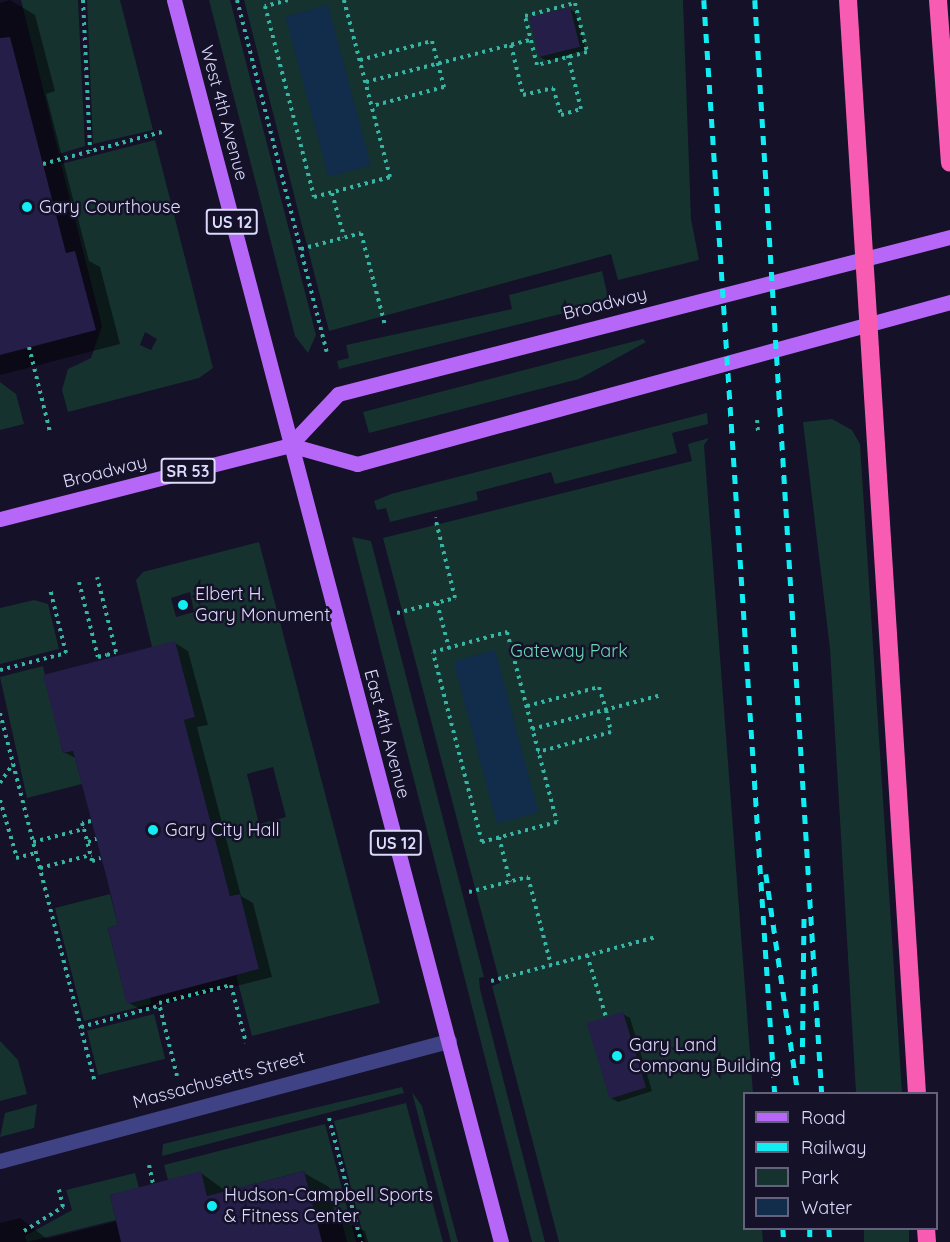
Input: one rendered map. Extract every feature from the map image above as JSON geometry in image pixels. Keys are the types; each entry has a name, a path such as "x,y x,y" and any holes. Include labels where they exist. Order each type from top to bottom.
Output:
{"highway":[{"path":"848,0 917,1092"},
{"path":"938,0 950,163"}],"main road":[{"name":"West 4th Avenue","path":"174,0 290,445"},
{"name":"Broadway","path":"0,519 290,445 338,394 950,237"},
{"path":"290,445 357,464 950,302"},
{"name":"East 4th Avenue","path":"290,445 501,1242"}],"street":[{"name":"Massachusetts Street","path":"0,1161 449,1041"}],"path":[{"path":"83,0 90,151"},
{"path":"237,0 327,352"},
{"path":"288,0 265,6 314,197 390,177 344,0"},
{"path":"574,3 587,52 568,56 537,65 525,16 574,3"},
{"path":"366,82 531,40"},
{"path":"360,60 432,41 444,87 372,106"},
{"path":"511,45 523,96 553,88 561,115 581,110 568,56"},
{"path":"43,164 162,132"},
{"path":"332,193 344,237"},
{"path":"301,249 361,233 385,325"},
{"path":"29,347 50,432"},
{"path":"757,420 758,432"},
{"path":"397,613 455,598 435,517"},
{"path":"79,582 98,657 108,657 116,652 97,577"},
{"path":"0,670 66,653 50,589"},
{"path":"437,603 448,648"},
{"path":"507,633 526,706 557,822 482,842 433,652 507,633"},
{"path":"526,706 599,687 606,710 611,732 538,752"},
{"path":"532,729 662,695"},
{"path":"0,713 95,1082"},
{"path":"1,781 13,764"},
{"path":"0,801 16,858 36,853"},
{"path":"91,820 82,823 92,861 101,858"},
{"path":"33,842 84,829"},
{"path":"499,837 510,882"},
{"path":"88,842 96,839"},
{"path":"40,868 91,855"},
{"path":"469,892 528,877 551,965"},
{"path":"491,981 656,937"},
{"path":"588,955 606,1017"},
{"path":"81,1027 231,985 246,1043"},
{"path":"194,986 196,994"},
{"path":"159,1006 177,1076"},
{"path":"329,1118 361,1242"},
{"path":"148,1165 153,1184"},
{"path":"24,1231 63,1207 59,1189"}],"green space":[{"path":"21,0 78,0 85,146 59,154"},
{"path":"87,0 120,0 153,130 93,144"},
{"path":"209,0 230,0 316,335 308,353 295,336"},
{"path":"244,0 683,0 691,219 699,260 618,280 611,254 329,331"},
{"path":"155,140 213,368 199,378 68,412 62,390 68,369 91,358 102,326 61,164","holes":["145,332 157,339 151,350 140,345"]},
{"path":"602,271 609,302 339,369 337,361 349,358 346,345 512,309 509,295"},
{"path":"643,339 646,342 579,379 369,433 363,412"},
{"path":"0,382 16,394 24,424 0,430"},
{"path":"707,413 708,424 672,433 677,453 555,484 551,472 476,492 478,500 390,522 386,508 377,510 374,501 391,494"},
{"path":"832,419 852,430 860,444 902,1092 856,1092 830,649 803,422"},
{"name":"Gateway Park","path":"709,438 704,445 753,1092 743,1092 743,1230 762,1230 763,1242 559,1242 492,986 500,983 383,538 692,461 688,444"},
{"path":"352,537 371,541 484,977 479,978 480,989 545,1242 532,1242"},
{"path":"259,542 380,1003 252,1036 236,975 259,969 240,894 230,896 184,720 194,717 152,647 136,580 143,572","holes":["190,592 194,612 176,617 171,598","273,767 286,817 259,824 247,774"]},
{"path":"34,600 48,604 59,649 0,664 0,608"},
{"path":"43,666 63,753 73,751 82,784 27,798 0,677"},
{"path":"110,894 118,925 108,928 127,1003 150,997 151,1004 84,1021 55,908"},
{"path":"154,1014 165,1059 98,1075 87,1031"},
{"path":"0,1041 18,1060 27,1094 0,1101"},
{"path":"402,1087 404,1093 162,1156 163,1144"},
{"path":"412,1092 422,1106 458,1242 451,1242"},
{"path":"406,1103 443,1242 365,1242 334,1121"},
{"path":"37,1104 34,1128 0,1137 5,1113"},
{"path":"325,1124 356,1242 347,1242 340,1215 316,1221 304,1171 207,1196 201,1172 168,1180 164,1165"},
{"path":"135,1173 139,1188 110,1195 116,1220 27,1242 25,1236 72,1210 66,1190"},
{"path":"864,1230 909,1230 909,1242 864,1242"}],"water":[{"path":"328,5 371,165 328,177 285,16"},
{"path":"495,650 538,812 497,823 453,661"}],"building":[{"path":"570,7 580,47 539,57 529,17"},
{"name":"Gary Courthouse","path":"10,37 66,253 75,251 96,330 0,355 0,38"},
{"name":"Gary City Hall","path":"175,641 195,717 184,720 230,896 240,894 259,969 127,1004 108,928 118,925 108,883 73,751 63,753 43,675"},
{"name":"Gary Land Company Building","path":"623,1012 646,1088 610,1099 587,1023"},
{"name":"Hudson-Campbell Sports & Fitness Center","path":"201,1171 207,1196 304,1171 322,1242 121,1242 110,1195"}],"railway":[{"path":"704,0 775,1092"},
{"path":"755,0 822,1092"},
{"path":"766,874 798,1092"},
{"path":"802,1064 804,911"},
{"path":"783,1230 784,1242"},
{"path":"810,1230 810,1242"},
{"path":"829,1230 830,1242"}],"place":[{"name":"Gary Courthouse","path":"27,207"},
{"name":"Elbert H. Gary Monument","path":"183,605"},
{"name":"Gary City Hall","path":"153,830"},
{"name":"Gary Land Company Building","path":"617,1056"},
{"name":"Hudson-Campbell Sports & Fitness Center","path":"212,1206"}]}
